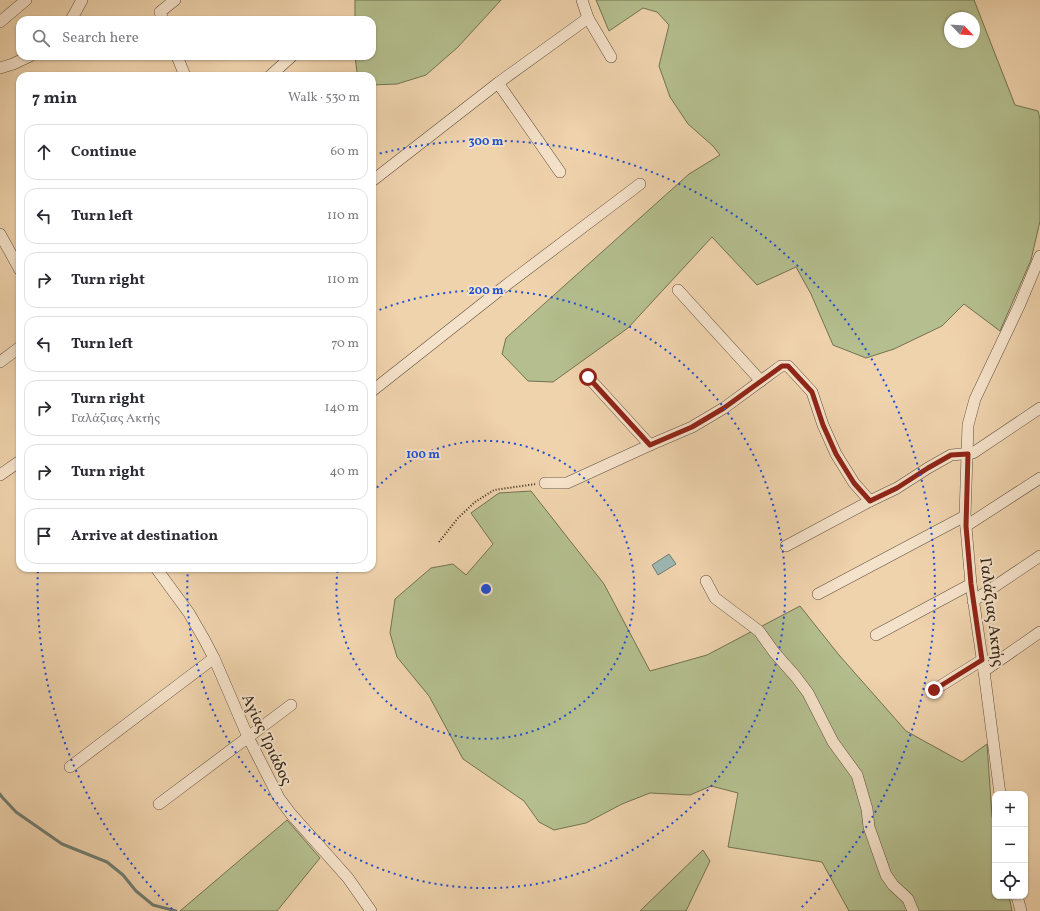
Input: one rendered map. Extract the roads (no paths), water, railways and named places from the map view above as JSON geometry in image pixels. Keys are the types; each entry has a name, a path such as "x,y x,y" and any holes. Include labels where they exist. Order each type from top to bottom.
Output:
{"street":[{"path":"0,22 26,0"},
{"path":"73,16 82,0"},
{"path":"162,16 160,12 175,0"},
{"path":"582,0 588,18 611,57"},
{"path":"376,178 498,83 588,18"},
{"path":"0,68 22,60"},
{"path":"179,60 184,72"},
{"path":"274,72 288,60"},
{"path":"498,83 560,172"},
{"path":"376,388 505,286 640,184"},
{"path":"0,234 16,263"},
{"name":"Γαλάζιας Ακτής","path":"1000,791 971,584 966,521 968,425 974,399 1020,304 1040,256"},
{"path":"678,290 761,381"},
{"path":"0,362 16,350"},
{"path":"545,483 567,483 692,427 724,408 782,366 788,366 812,392 823,425 836,454 854,483 870,501"},
{"path":"588,377 650,445"},
{"path":"786,546 897,488 951,455 973,453 1040,408"},
{"path":"0,475 16,464"},
{"path":"818,594 966,521 1040,478"},
{"path":"973,601 1040,556"},
{"name":"Αγίας Τριάδος","path":"159,572 189,613 214,658 248,737 279,798 291,814 348,878 371,911"},
{"path":"706,581 715,598 759,631 770,647 808,693 833,742 857,775 867,809 869,827 886,875 893,885 908,899 913,911"},
{"path":"876,635 971,584"},
{"path":"934,690 983,666 1040,632"},
{"path":"70,767 214,658"},
{"path":"159,804 291,705"},
{"path":"1018,899 1021,911"}],"water":[{"path":"669,554 676,564 658,575 652,565"}],"waterway":[{"path":"0,794 16,812 62,844 107,862 123,875 136,891 153,905 176,911"}]}
